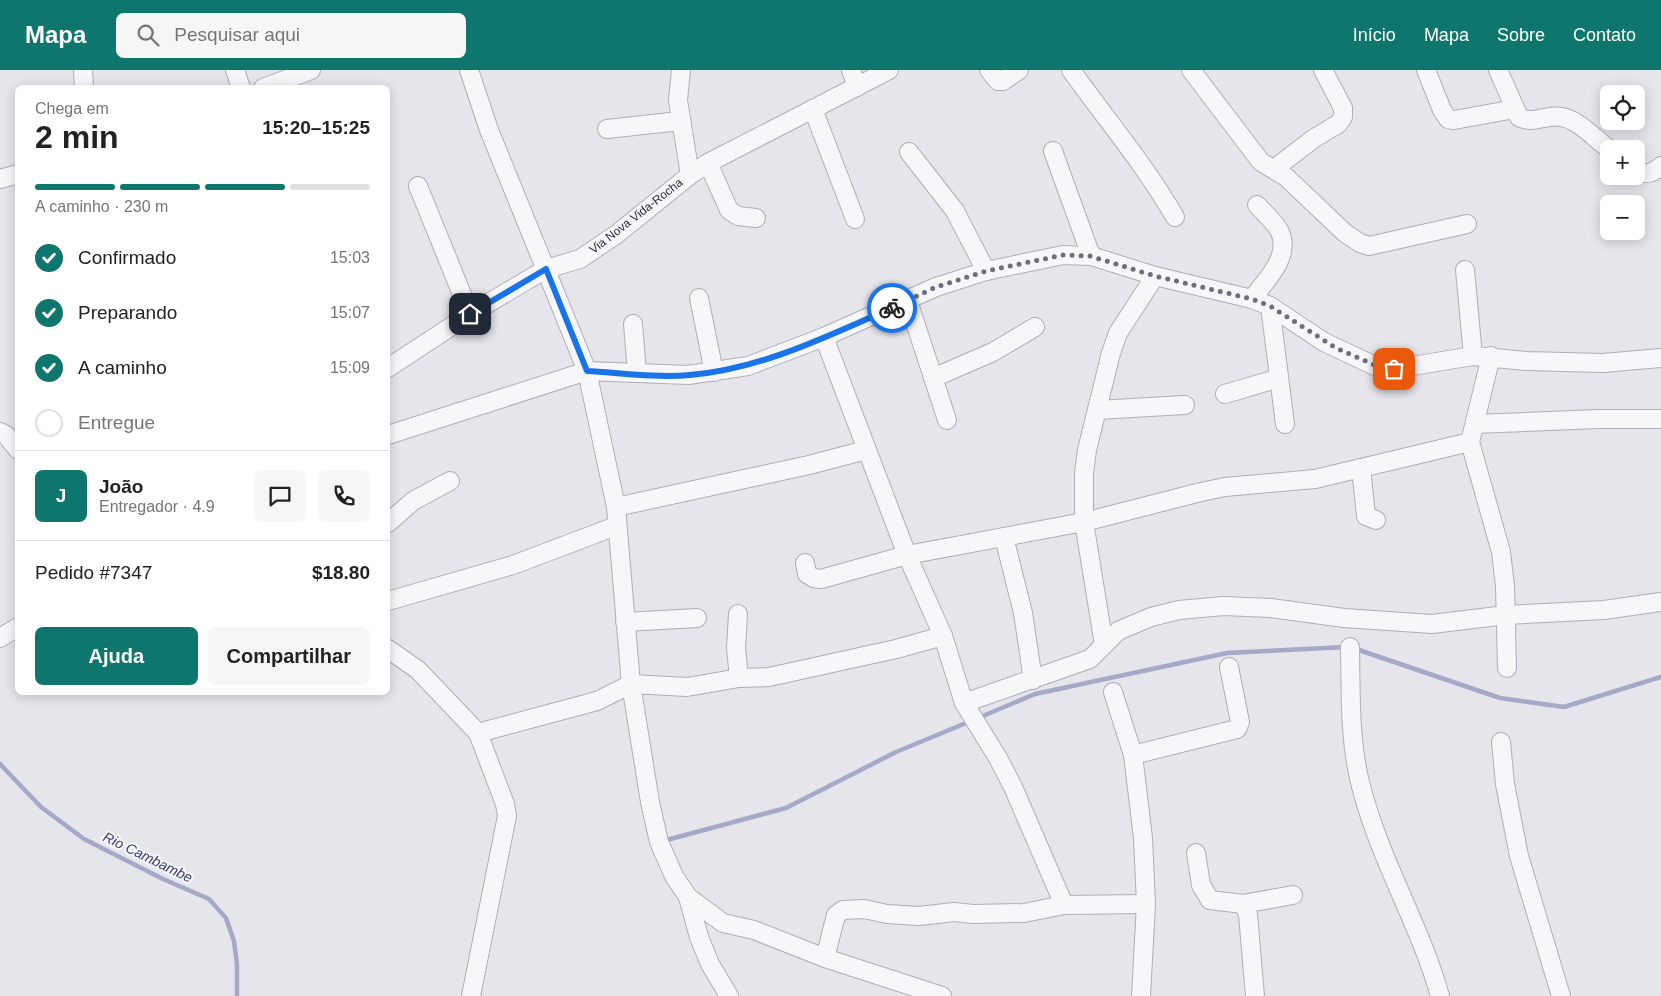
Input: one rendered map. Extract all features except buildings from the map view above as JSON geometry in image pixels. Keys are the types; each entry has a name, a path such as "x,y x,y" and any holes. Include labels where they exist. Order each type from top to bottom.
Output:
{"street":[{"path":"83,70 84,85"},
{"path":"235,70 240,85"},
{"path":"271,85 311,70"},
{"path":"469,70 489,130 587,371 616,508 616,526 631,684 650,802 659,842 674,876 688,897 699,937 710,964 729,996"},
{"path":"681,70 678,100 690,175"},
{"path":"851,70 857,87"},
{"name":"Via Nova Vida-Rocha","path":"390,367 470,314 546,269 580,259 617,234 690,175 708,164 888,70"},
{"path":"989,70 998,81 1003,81 1019,70"},
{"path":"1071,70 1109,124 1141,163 1174,217"},
{"path":"1191,70 1261,162 1286,176 1346,233 1360,243 1369,246 1467,224"},
{"path":"1274,169 1313,139 1338,124 1343,116 1343,108 1323,70"},
{"path":"1426,70 1442,110 1448,119 1454,120 1515,109"},
{"path":"1498,70 1519,117 1526,121 1560,116 1573,121 1600,142"},
{"path":"813,109 855,219"},
{"path":"607,129 680,121"},
{"path":"1053,151 1090,256"},
{"path":"909,152 956,211 986,271"},
{"path":"708,164 729,210 738,216 756,218"},
{"path":"1645,173 1648,174 1656,171 1661,166"},
{"path":"0,179 15,175"},
{"path":"418,186 470,314"},
{"path":"1252,299 1282,256 1284,247 1280,231 1257,205"},
{"path":"390,434 587,371 688,375 748,366 824,337 936,287 986,271 1063,255 1090,256 1155,276 1252,299 1270,306 1324,342 1377,366 1394,369 1473,356 1491,356 1526,361 1603,363 1661,358"},
{"path":"1465,270 1473,356"},
{"path":"1104,645 1084,522 1085,466 1111,353 1118,333 1155,276"},
{"path":"699,298 714,372"},
{"path":"908,301 947,420"},
{"path":"1270,306 1285,424"},
{"path":"633,324 637,373"},
{"path":"933,378 993,352 1036,327"},
{"path":"824,337 907,555 943,636 964,704 1013,786 1064,905"},
{"path":"1491,356 1470,442 1501,552 1505,586 1507,668"},
{"path":"1225,394 1279,378"},
{"path":"1097,410 1185,405"},
{"path":"1475,424 1661,419"},
{"path":"0,432 6,434 15,446"},
{"path":"804,563 808,574 814,578 821,579 907,555 1084,522 1200,492 1225,487 1295,482 1470,442"},
{"path":"616,508 801,467 866,450"},
{"path":"1361,468 1366,516 1376,520"},
{"path":"390,521 413,501 450,481"},
{"path":"390,599 513,565 616,526"},
{"path":"1004,537 1023,614 1033,680"},
{"path":"964,704 1090,659 1118,631 1151,617 1179,610 1223,606 1271,608 1344,618 1432,624 1506,615 1604,610 1661,602"},
{"path":"738,614 736,648 739,678"},
{"path":"625,622 697,618"},
{"path":"0,638 15,629"},
{"path":"478,733 597,701 631,684 687,687 739,678 769,677 896,649 943,636"},
{"path":"1350,647 1351,726 1361,789 1387,864 1417,928 1440,996"},
{"path":"390,651 418,670 478,733 506,804 507,816 477,974 470,996"},
{"path":"1133,755 1237,728 1240,722 1230,667"},
{"path":"1114,692 1133,755 1143,838 1146,904 1141,996"},
{"path":"1501,742 1511,822 1519,856 1561,996"},
{"path":"1196,852 1200,885 1210,900 1243,904 1292,895"},
{"path":"688,897 723,923 754,930 825,958 942,996"},
{"path":"825,958 836,915 843,910 864,909 887,914 919,916 954,912 973,914 1024,912 1064,905 1146,904"},
{"path":"1243,904 1248,914 1255,996"}],"waterway":[{"path":"978,718 1035,694 1227,653 1346,647"},
{"path":"1353,648 1500,698 1564,707 1661,677"},
{"path":"663,841 786,808 896,752 971,721"},
{"name":"Rio Cambambe","path":"0,764 41,807 84,839 163,879 209,899 226,918 234,941 237,965 237,996"}],"way so far":[{"path":"892,308 936,287 986,271 1063,255 1090,256 1155,276 1225,291 1252,299 1270,306 1336,348 1377,366 1394,369"}],"route":[{"path":"470,314 546,269 587,371 688,375 748,366 892,308"}]}
